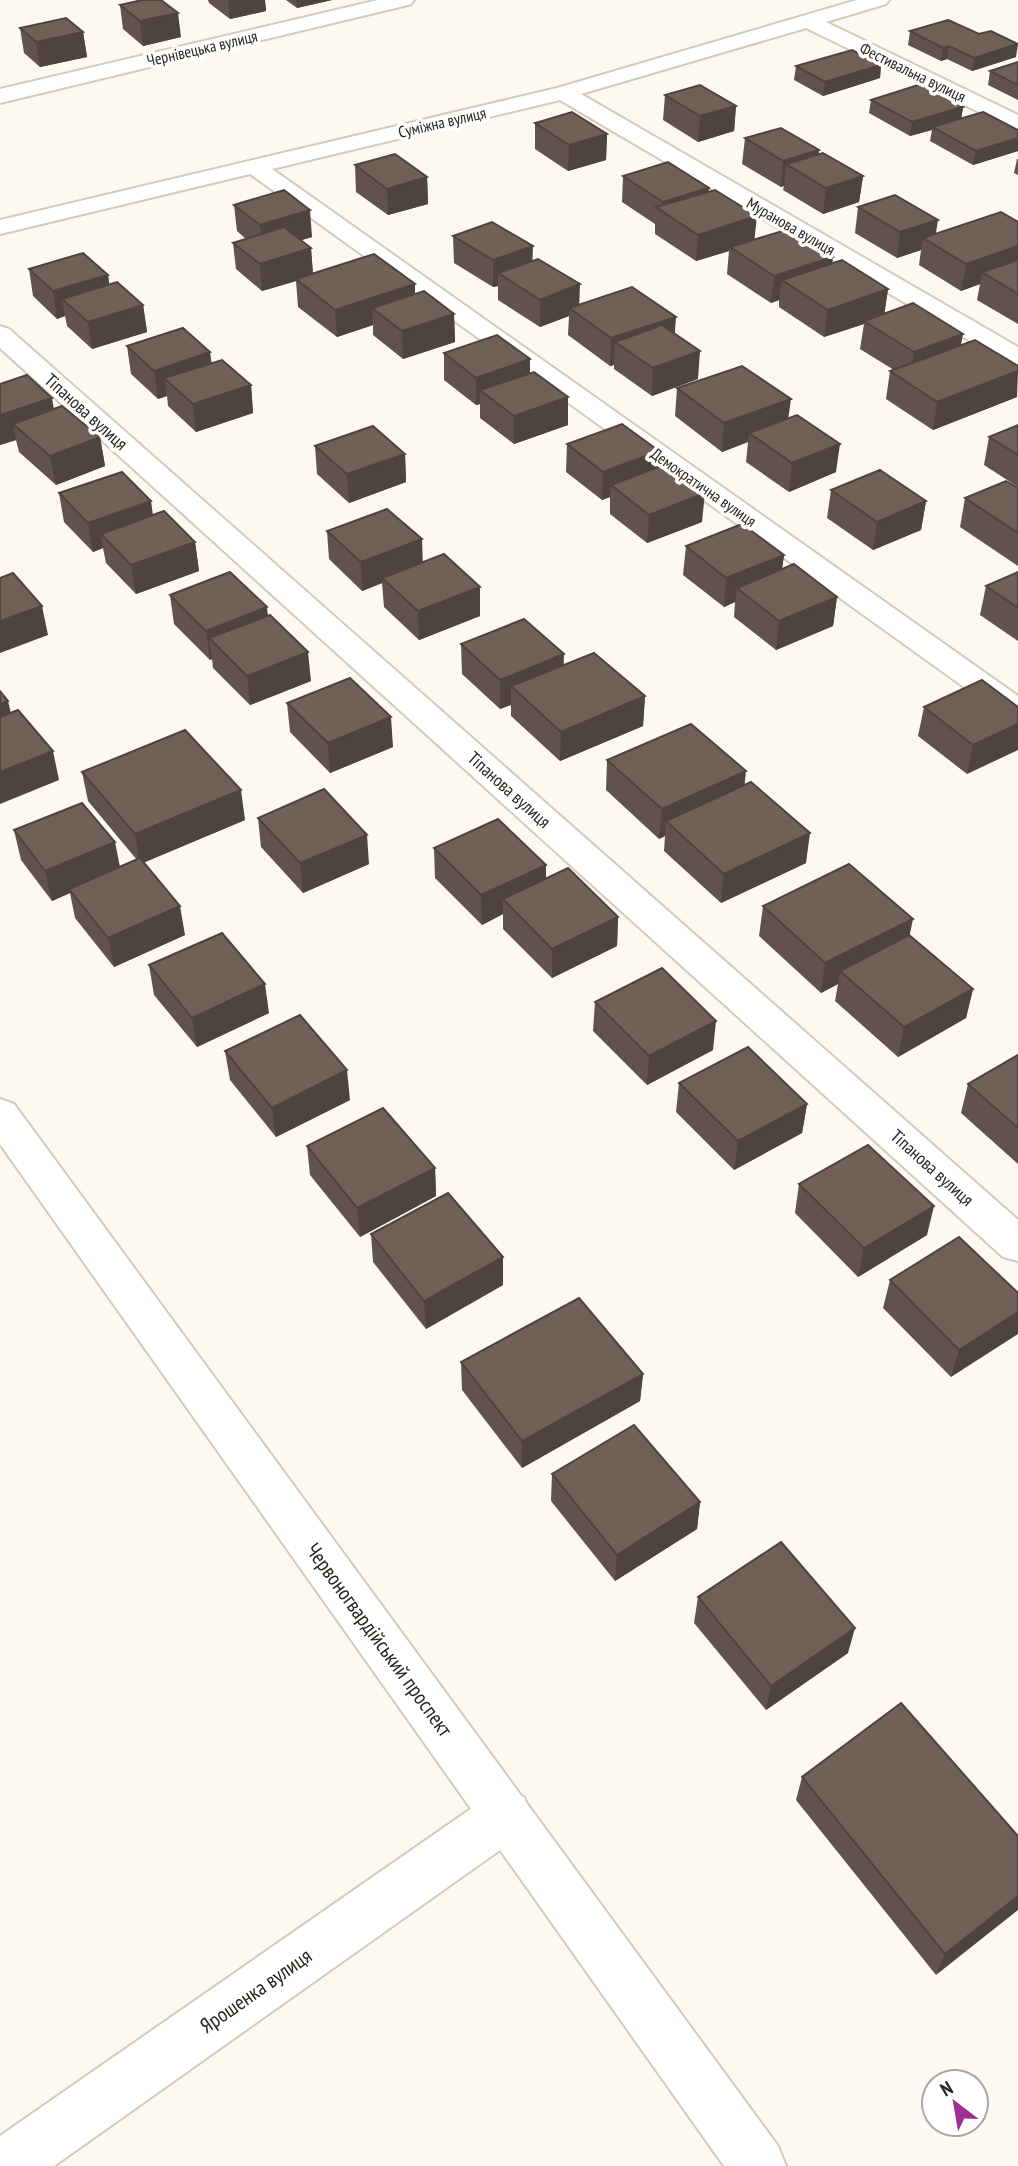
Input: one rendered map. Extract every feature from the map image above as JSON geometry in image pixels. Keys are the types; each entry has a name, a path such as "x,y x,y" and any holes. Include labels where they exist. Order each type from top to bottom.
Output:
{"street":[{"name":"Чернівецька вулиця","path":"0,96 404,0"},
{"name":"Суміжна вулиця","path":"0,227 563,93 868,1"},
{"name":"Фестивальна вулиця","path":"808,21 1018,124"},
{"name":"Муранова вулиця","path":"563,93 1018,358"},
{"name":"Демократична вулиця","path":"253,166 1018,711"},
{"name":"Тіпанова вулиця","path":"0,334 1018,1245"},
{"name":"Червоногвардійський проспект","path":"0,1114 758,2166"},
{"name":"Ярошенка вулиця","path":"6,2166 506,1815"}],"building":[{"path":"142,0 161,0 178,13 140,21 120,5"},
{"path":"66,18 83,32 36,42 20,28"},
{"path":"948,20 979,34 991,31 1018,44 974,58 949,46 943,48 910,31"},
{"path":"852,50 881,65 825,82 796,66"},
{"path":"1018,62 1018,85 990,71"},
{"path":"921,84 963,107 912,122 871,100"},
{"path":"700,85 736,106 700,116 665,95"},
{"path":"572,112 607,134 569,145 535,123"},
{"path":"983,112 1018,130 1018,138 976,151 932,127"},
{"path":"781,128 819,150 783,161 745,138"},
{"path":"823,153 863,176 826,188 786,164"},
{"path":"395,154 427,177 387,189 355,165"},
{"path":"668,162 709,188 663,202 623,176"},
{"path":"284,190 310,210 260,225 234,205"},
{"path":"715,190 757,216 698,235 656,207"},
{"path":"895,195 938,220 900,232 858,207"},
{"path":"1001,212 1018,222 1018,246 966,264 923,238"},
{"path":"492,222 533,246 493,260 453,236"},
{"path":"284,227 311,248 260,264 233,243"},
{"path":"789,229 833,257 774,276 730,247"},
{"path":"83,253 108,275 53,291 29,269"},
{"path":"374,254 415,284 335,310 296,279"},
{"path":"538,259 580,284 540,300 498,273"},
{"path":"842,260 888,289 828,310 782,280"},
{"path":"1018,260 1018,294 982,272"},
{"path":"117,282 143,305 88,322 62,299"},
{"path":"632,287 676,317 611,338 569,308"},
{"path":"424,291 454,314 402,331 372,308"},
{"path":"913,303 963,334 914,352 864,321"},
{"path":"662,325 700,351 653,368 615,342"},
{"path":"183,328 210,352 154,371 127,346"},
{"path":"497,335 530,359 476,378 444,353"},
{"path":"975,340 1018,366 1018,371 937,402 890,371"},
{"path":"222,360 251,385 193,404 164,378"},
{"path":"742,366 791,399 724,423 677,388"},
{"path":"534,372 568,397 514,416 480,390"},
{"path":"27,375 52,398 0,415 0,384"},
{"path":"62,406 100,437 50,456 13,424"},
{"path":"797,415 840,444 792,463 749,433"},
{"path":"622,424 659,451 603,472 567,444"},
{"path":"1018,425 1018,455 989,437"},
{"path":"373,426 405,454 347,474 315,446"},
{"path":"666,464 705,493 649,515 611,485"},
{"path":"880,470 926,501 877,522 831,490"},
{"path":"122,472 151,501 88,523 59,493"},
{"path":"1006,481 1018,488 1018,533 965,498"},
{"path":"387,509 422,539 361,562 327,531"},
{"path":"164,511 195,542 131,565 101,534"},
{"path":"742,524 784,555 726,578 686,546"},
{"path":"444,554 480,587 418,611 382,578"},
{"path":"794,564 837,597 779,621 737,588"},
{"path":"230,572 267,607 206,631 170,595"},
{"path":"1018,572 1018,608 986,586"},
{"path":"13,573 42,606 0,621 0,578"},
{"path":"270,615 308,652 247,676 209,638"},
{"path":"524,619 564,654 500,680 461,644"},
{"path":"594,653 645,696 561,732 511,686"},
{"path":"350,678 391,717 328,743 287,703"},
{"path":"982,680 1018,707 1018,724 973,745 924,707"},
{"path":"0,691 8,701 0,704"},
{"path":"18,710 53,751 0,772 0,717"},
{"path":"691,724 746,771 662,809 607,760"},
{"path":"185,730 241,790 135,834 82,772"},
{"path":"751,782 810,833 724,874 666,821"},
{"path":"324,789 367,835 300,863 258,818"},
{"path":"82,803 115,842 45,871 14,830"},
{"path":"498,819 546,865 481,895 434,848"},
{"path":"140,858 180,906 108,938 69,889"},
{"path":"849,864 913,919 825,963 763,906"},
{"path":"568,868 618,917 552,949 503,899"},
{"path":"222,933 265,984 192,1018 149,965"},
{"path":"909,935 973,989 904,1027 840,971"},
{"path":"662,968 716,1021 649,1056 595,1002"},
{"path":"300,1015 347,1070 272,1108 225,1051"},
{"path":"748,1047 807,1104 738,1141 679,1083"},
{"path":"1018,1055 1018,1128 968,1084"},
{"path":"383,1108 435,1168 357,1208 307,1146"},
{"path":"868,1145 934,1206 864,1248 799,1184"},
{"path":"448,1193 503,1257 424,1301 371,1234"},
{"path":"959,1237 1018,1293 1018,1312 959,1350 890,1280"},
{"path":"579,1298 643,1374 522,1441 461,1362"},
{"path":"634,1425 700,1502 617,1555 552,1474"},
{"path":"781,1542 855,1628 771,1686 698,1597"},
{"path":"901,1703 1018,1836 1018,1896 945,1954 802,1777"}]}
